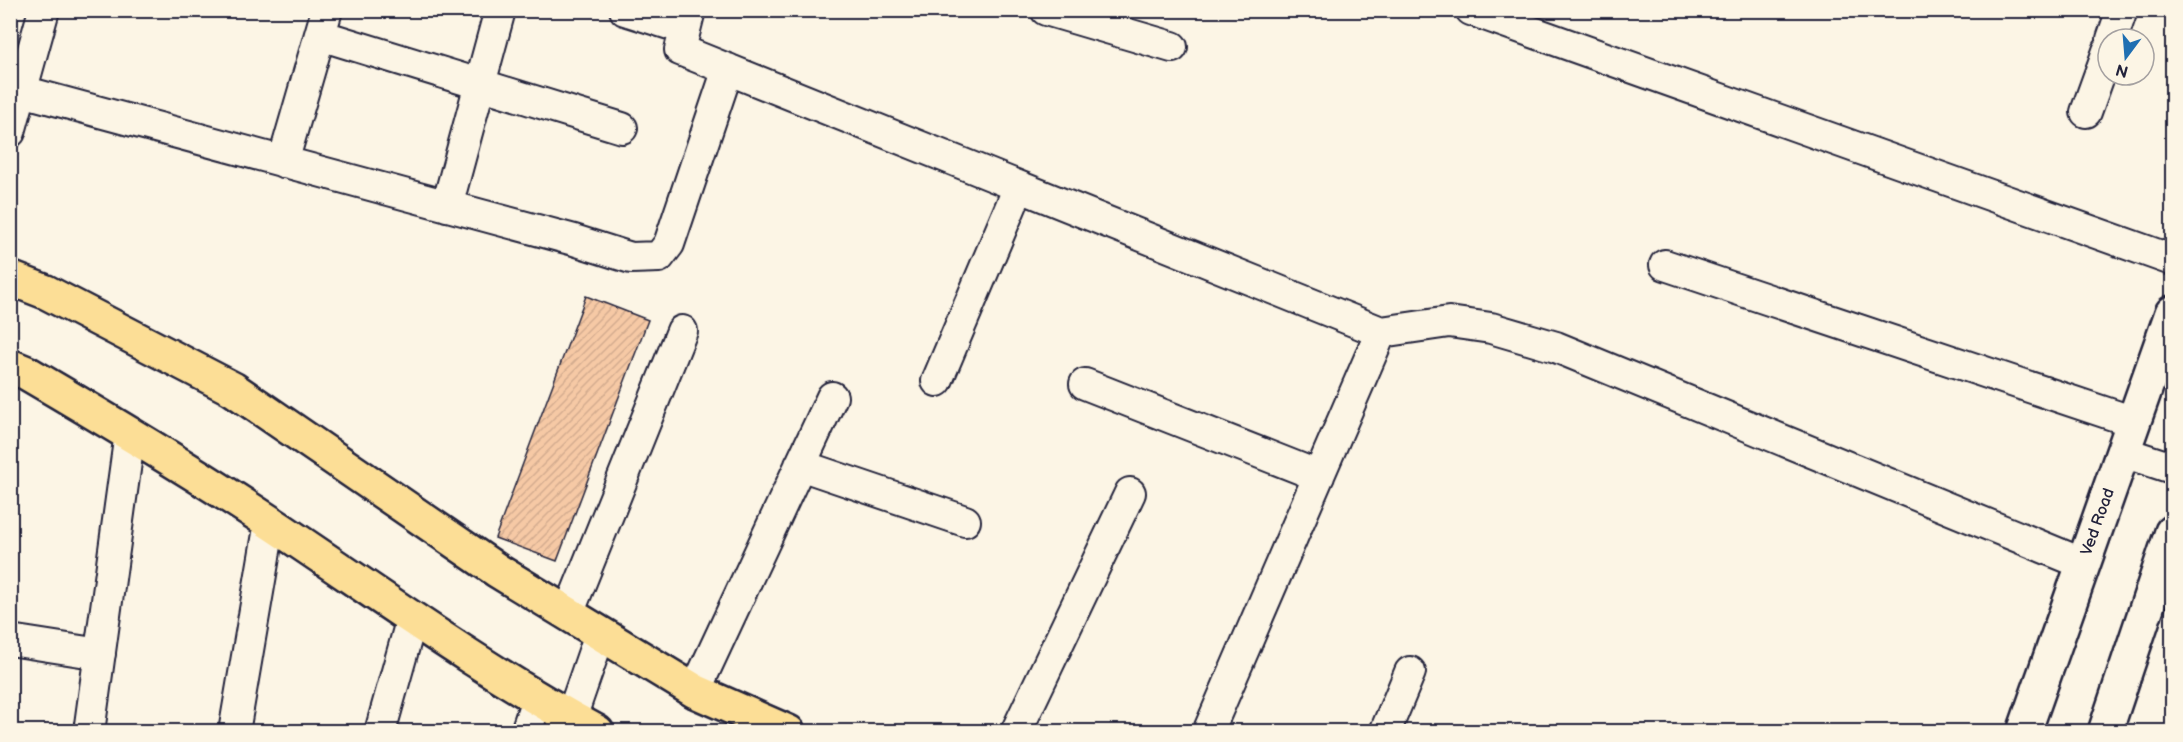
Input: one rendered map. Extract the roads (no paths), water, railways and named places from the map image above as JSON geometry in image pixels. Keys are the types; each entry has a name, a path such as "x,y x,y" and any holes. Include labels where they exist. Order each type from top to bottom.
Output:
{"main road":[{"path":"10,278 46,292 233,389 498,572 696,691 788,732"},
{"name":"Ved Road","path":"2024,732 2172,313"},
{"path":"10,366 27,373 130,433 270,522 537,699 584,725"},
{"path":"2105,732 2172,532"}],"street":[{"path":"10,132 44,10"},
{"path":"447,206 500,10"},
{"path":"625,10 687,20 680,50 1381,332 1449,322 1491,328 1557,347 2084,564"},
{"path":"1046,10 1172,47"},
{"path":"1471,10 2172,261"},
{"path":"2116,27 2122,10"},
{"path":"283,162 323,23 480,84 622,128"},
{"path":"22,91 574,240 631,258 659,257 669,244 728,69"},
{"path":"2086,112 2096,84"},
{"path":"937,381 1018,187"},
{"path":"1665,265 2134,422"},
{"path":"568,614 681,331"},
{"path":"1208,732 1381,332"},
{"path":"1085,384 1319,476"},
{"path":"696,691 832,397"},
{"path":"89,732 130,433"},
{"path":"2123,452 2172,468"},
{"path":"800,465 965,521"},
{"path":"1016,732 1130,494"},
{"path":"234,732 270,522"},
{"path":"380,732 412,618"},
{"path":"584,725 600,634"},
{"path":"10,640 100,654"},
{"path":"1385,732 1410,672"},
{"path":"526,732 537,699"}]}
